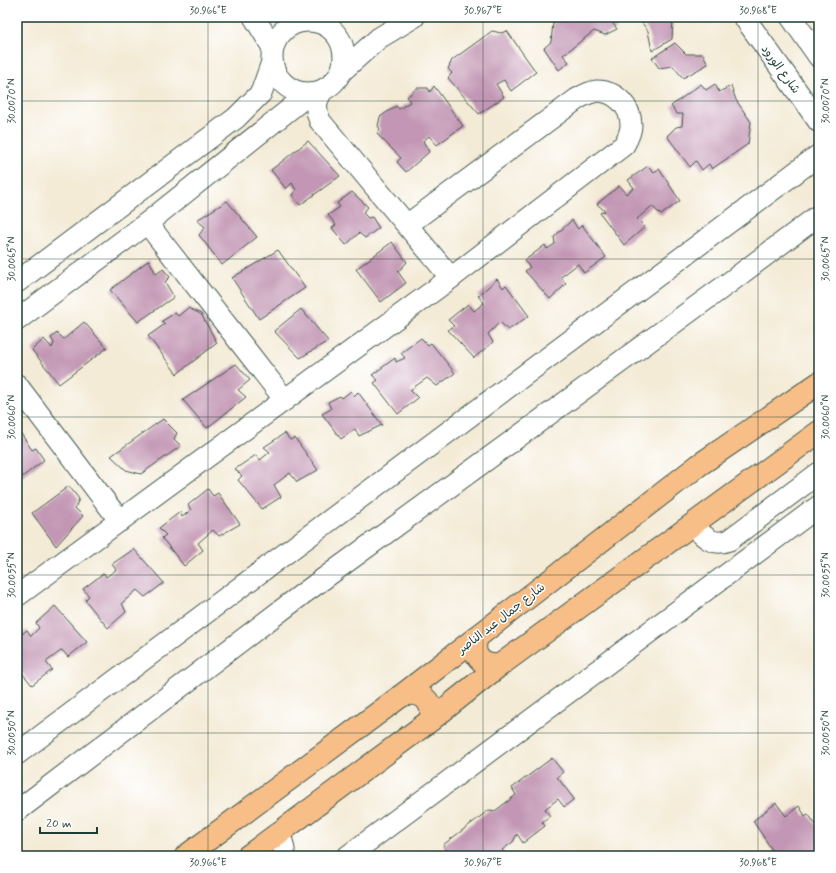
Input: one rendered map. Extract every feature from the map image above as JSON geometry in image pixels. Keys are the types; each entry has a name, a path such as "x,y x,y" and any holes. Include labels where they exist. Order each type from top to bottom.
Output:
{"main road":[{"name":"شارع جمال عبد الناصر","path":"186,856 401,696 699,465 819,383"},
{"path":"248,856 431,720 500,665 819,432"},
{"path":"477,637 475,650 481,661 487,665 500,665"},
{"path":"401,696 407,693 421,695 427,700 430,706 432,713 431,720"}],"street":[{"path":"254,17 272,55 276,75 285,85 297,91 317,91"},
{"path":"17,320 317,91 334,82 342,71 379,38 414,17"},
{"name":"شارع الورود","path":"744,17 819,122"},
{"path":"791,17 819,57"},
{"path":"17,282 236,118 261,93 278,36 287,27 303,19 326,24 336,33 343,45 345,58 342,71"},
{"path":"317,91 318,97 316,105 320,122 451,278"},
{"path":"17,596 451,278 624,145 629,136 631,125 630,114 625,105 618,98 608,93 597,91 586,94 577,99 407,225"},
{"path":"17,754 819,156"},
{"path":"17,811 311,588 730,282 819,215"},
{"path":"146,223 286,400"},
{"path":"17,385 120,521"},
{"path":"692,526 713,542 717,543 729,540 819,473"},
{"path":"348,856 819,506"},
{"path":"278,833 282,841 284,856"}],"building":[{"path":"562,17 608,17 617,29 605,35 594,31 563,55 569,62 559,70 544,48 551,42 553,23"},
{"path":"645,17 673,17 672,39 652,51 648,31 640,20"},
{"path":"492,31 501,33 507,31 536,72 511,91 504,80 496,84 504,97 479,114 448,78 452,73 448,69 452,60"},
{"path":"675,43 686,54 703,54 708,64 683,78 673,66 659,68 652,58"},
{"path":"701,84 706,90 715,84 719,92 731,86 736,100 751,122 748,144 712,169 709,164 702,170 696,161 690,167 667,136 676,127 682,126 683,114 677,114 671,106"},
{"path":"434,86 463,126 437,145 429,136 423,141 429,152 406,172 397,162 401,158 377,134 380,129 378,126 380,117 396,106 399,109 410,102 407,97 417,88 428,88 430,92"},
{"path":"308,141 340,176 300,205 292,195 296,190 292,183 286,189 271,170"},
{"path":"648,166 654,172 659,169 680,201 661,215 652,206 637,219 645,227 624,245 600,213 605,211 597,204 619,186 626,194 634,188 628,180"},
{"path":"352,192 368,207 363,213 368,218 372,217 379,228 365,238 359,233 346,245 332,228 336,225 328,215 340,207 337,203"},
{"path":"227,201 257,237 222,265 199,235 205,227 197,220"},
{"path":"572,220 578,229 582,225 606,257 584,273 578,264 561,277 566,284 550,299 525,271 530,267 524,261 545,245 547,249 555,244 554,237"},
{"path":"392,242 407,262 398,272 406,283 381,302 356,269"},
{"path":"278,250 305,288 259,319 232,278"},
{"path":"149,260 156,274 163,269 170,277 165,282 174,297 138,322 110,290"},
{"path":"497,279 503,288 506,285 529,316 508,330 500,322 488,334 493,342 474,358 448,330 454,326 448,320 468,304 474,311 484,303 478,296"},
{"path":"188,308 201,314 217,343 177,374 148,336 165,324 162,321 175,313 178,316"},
{"path":"301,309 328,341 300,358 274,331"},
{"path":"84,322 107,348 59,384 32,350 44,339 52,348 54,343 51,338 57,333 64,339"},
{"path":"421,338 428,345 431,343 455,373 437,386 427,378 410,390 418,398 398,414 374,383 378,380 372,375 395,358 396,362 405,358 401,353"},
{"path":"236,364 250,380 238,390 246,397 207,428 183,400"},
{"path":"351,391 354,396 358,392 382,425 359,436 355,429 341,439 322,414 331,409 328,402 340,396 342,398"},
{"path":"163,419 177,433 174,439 181,446 141,474 126,470 111,456"},
{"path":"20,432 32,450 36,448 44,460 17,481 17,433"},
{"path":"285,433 290,440 295,438 318,470 297,482 290,473 274,485 281,497 262,509 238,480 242,476 235,469 256,455 260,460 270,452 264,447"},
{"path":"69,486 79,499 75,508 83,516 56,546 32,513"},
{"path":"208,489 213,496 218,493 240,524 219,536 213,530 198,543 203,550 184,566 162,538 166,535 159,528 180,512 182,517 191,510 188,505"},
{"path":"134,549 164,583 145,597 137,590 122,603 126,612 108,628 85,600 89,596 83,589 104,573 106,577 116,570 112,564"},
{"path":"55,606 87,642 68,657 62,650 46,662 52,670 32,685 17,667 17,638 27,630 31,636 39,628 36,623"},
{"path":"552,758 563,772 557,777 574,799 564,807 558,799 545,809 550,816 542,822 545,826 523,843 517,834 513,842 502,850 506,855 451,856 443,845 489,810 495,811 516,795 512,788"},
{"path":"776,803 786,816 799,806 805,816 808,814 819,829 819,856 776,856 753,821"}]}
